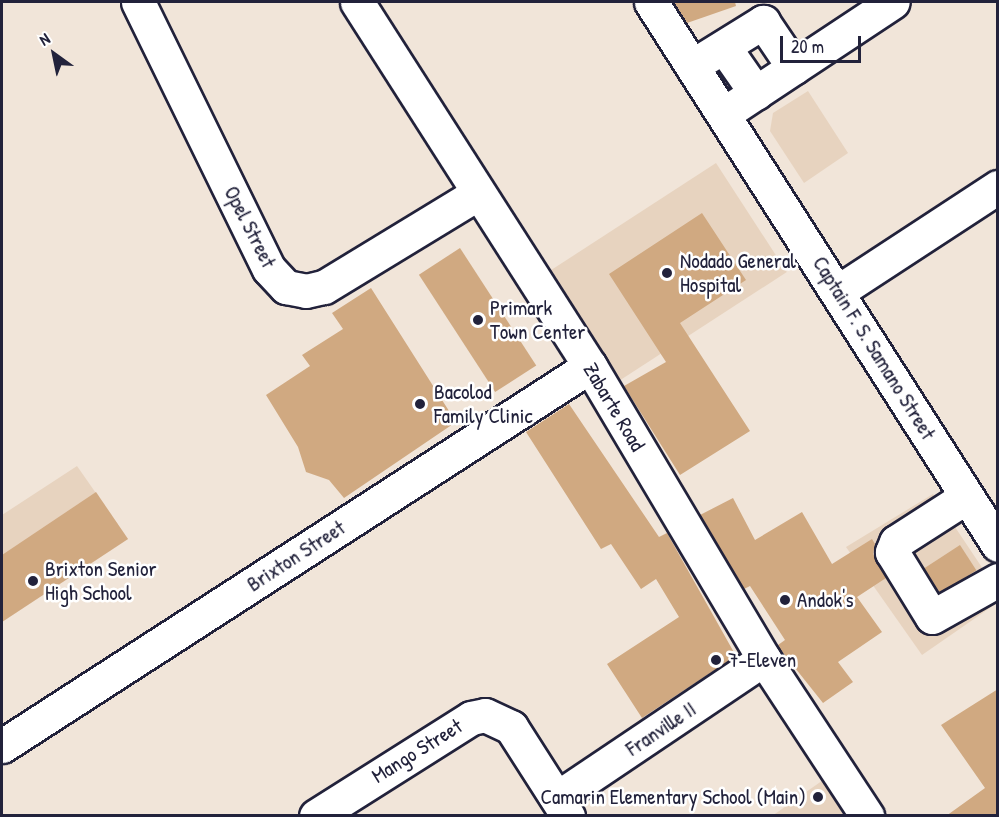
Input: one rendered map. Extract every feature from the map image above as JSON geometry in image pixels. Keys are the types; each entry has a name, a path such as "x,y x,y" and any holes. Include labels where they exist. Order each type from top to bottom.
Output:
{"street":[{"name":"Opel Street","path":"138,2 269,269 286,287 306,291 324,286 477,194"},
{"name":"Zabarte Road","path":"357,2 477,194 590,366 764,659 867,816"},
{"name":"Captain F. S. Samano Street","path":"651,2 839,291 966,497 998,544"},
{"path":"725,114 893,2"},
{"path":"692,66 763,22 794,68"},
{"path":"724,47 756,93"},
{"path":"839,291 998,187"},
{"name":"Brixton Street","path":"2,746 590,366"},
{"path":"966,497 896,542 892,552 932,617 998,580"},
{"name":"Franville II","path":"562,807 764,659"},
{"name":"Mango Street","path":"316,816 471,718 485,715 511,727 562,807"}],"shaded area":[{"path":"808,91 848,153 804,183 770,131 773,113"},
{"name":"Nodado General Hospital","path":"716,163 787,272 617,383 546,274"},
{"name":"Brixton Senior High School","path":"77,466 128,539 2,622 2,515"},
{"path":"933,494 997,590 997,603 922,655 846,547"},
{"name":"Camarin Elementary School (Main)","path":"826,778 848,816 772,816"}],"building":[{"path":"673,2 735,2 736,6 687,23"},
{"path":"702,213 746,280 680,323 750,431 680,475 624,386 666,362 609,274"},
{"name":"Primark Town Center","path":"460,248 536,365 495,392 419,275"},
{"path":"371,288 456,422 344,498 329,480 306,472 298,447 266,395 310,366 302,355 343,329 332,313"},
{"path":"569,404 659,537 667,533 736,656 642,718 607,664 679,617 656,579 641,589 611,544 601,549 526,432"},
{"name":"Brixton Senior High School","path":"96,492 128,539 2,622 2,555"},
{"path":"733,498 755,540 802,512 832,564 872,539 875,544 873,554 886,578 857,597 882,632 838,662 853,682 823,703 780,649 778,645 785,640 750,586 744,589 700,515"},
{"path":"960,545 976,570 940,594 924,568"},
{"path":"998,689 998,816 946,816 985,788 941,725"}],"place":[{"name":"Nodado General Hospital","path":"667,273"},
{"name":"Primark Town Center","path":"478,320"},
{"name":"Bacolod Family Clinic","path":"420,404"},
{"name":"Brixton Senior High School","path":"33,581"},
{"name":"Andok's","path":"785,600"},
{"name":"7-Eleven","path":"716,660"},
{"name":"Camarin Elementary School (Main)","path":"818,797"}]}
